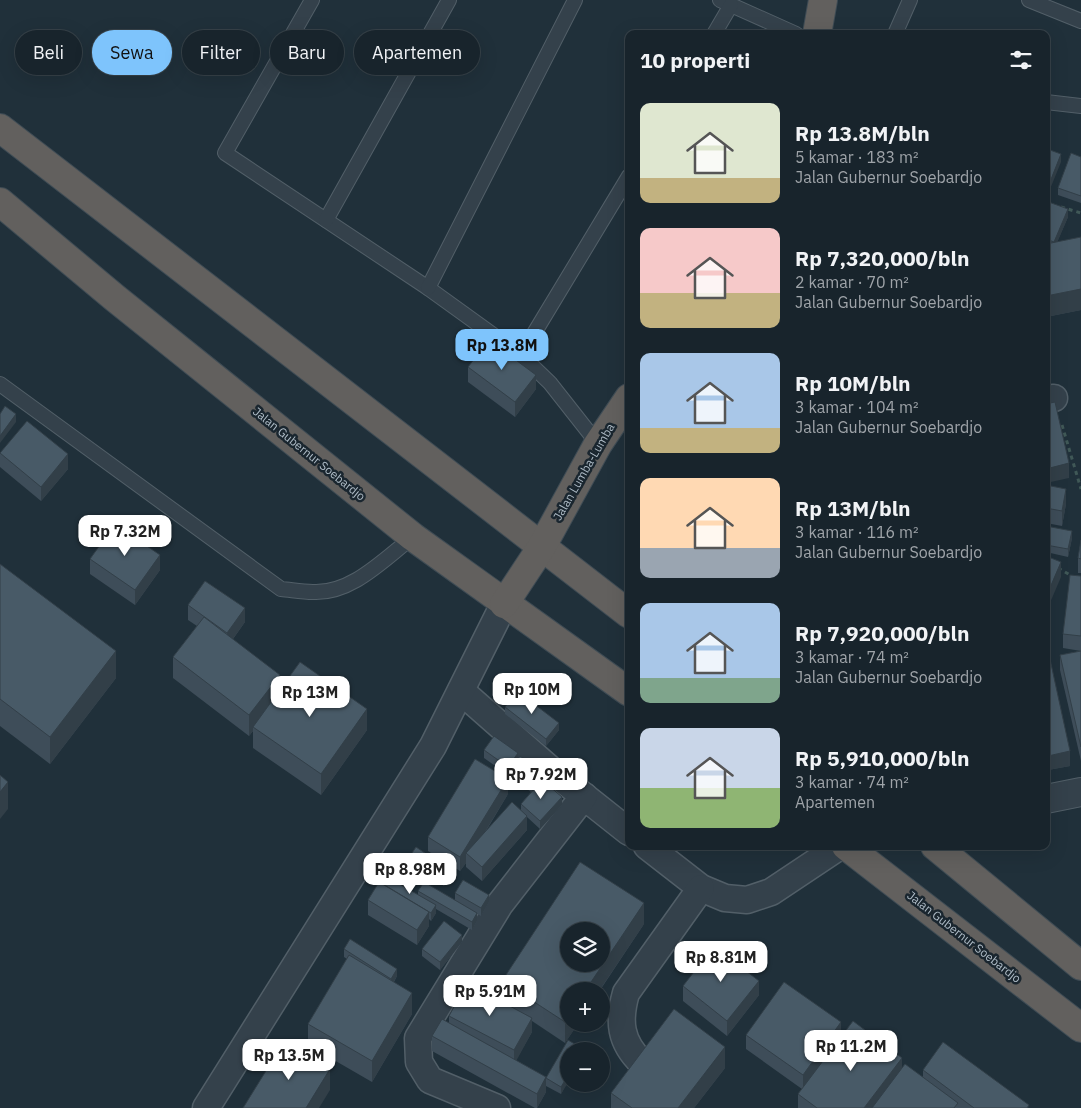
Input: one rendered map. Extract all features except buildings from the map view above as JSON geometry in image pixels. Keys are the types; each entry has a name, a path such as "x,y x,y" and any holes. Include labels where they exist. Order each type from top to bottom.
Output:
{"highway":[{"path":"817,30 823,0"},
{"path":"0,128 541,548 625,611"},
{"name":"Jalan Gubernur Soebardjo","path":"0,202 115,298 413,537 625,689"},
{"name":"Jalan Lumba-Lumba","path":"504,604 541,548 598,444 625,410"},
{"name":"Jalan Gubernur Soebardjo","path":"851,850 1081,1028"},
{"path":"940,850 1081,966"}],"street":[{"path":"206,1108 433,746 504,604"},
{"path":"461,691 625,829"},
{"path":"1050,798 1081,792"},
{"path":"497,1108 430,1080 419,1062 418,1038 500,904 584,796"},
{"path":"652,850 701,888 725,898 746,900 771,892 834,850"},
{"path":"642,1063 634,1056 624,1038 620,1013 626,993 701,888"}],"lane":[{"path":"312,0 225,153 428,288 521,355 550,383 598,444"},
{"path":"326,220 450,0"},
{"path":"428,288 575,0"},
{"path":"896,30 910,0"},
{"path":"1029,0 1081,21"},
{"path":"716,30 726,2 787,30"},
{"path":"1050,102 1081,106"},
{"path":"521,355 625,183"},
{"path":"0,384 282,589 314,593 344,587 367,573 413,537"}],"path":[{"path":"1055,206 1081,213"},
{"path":"1050,398 1081,489"},
{"path":"1052,564 1081,580"}]}
